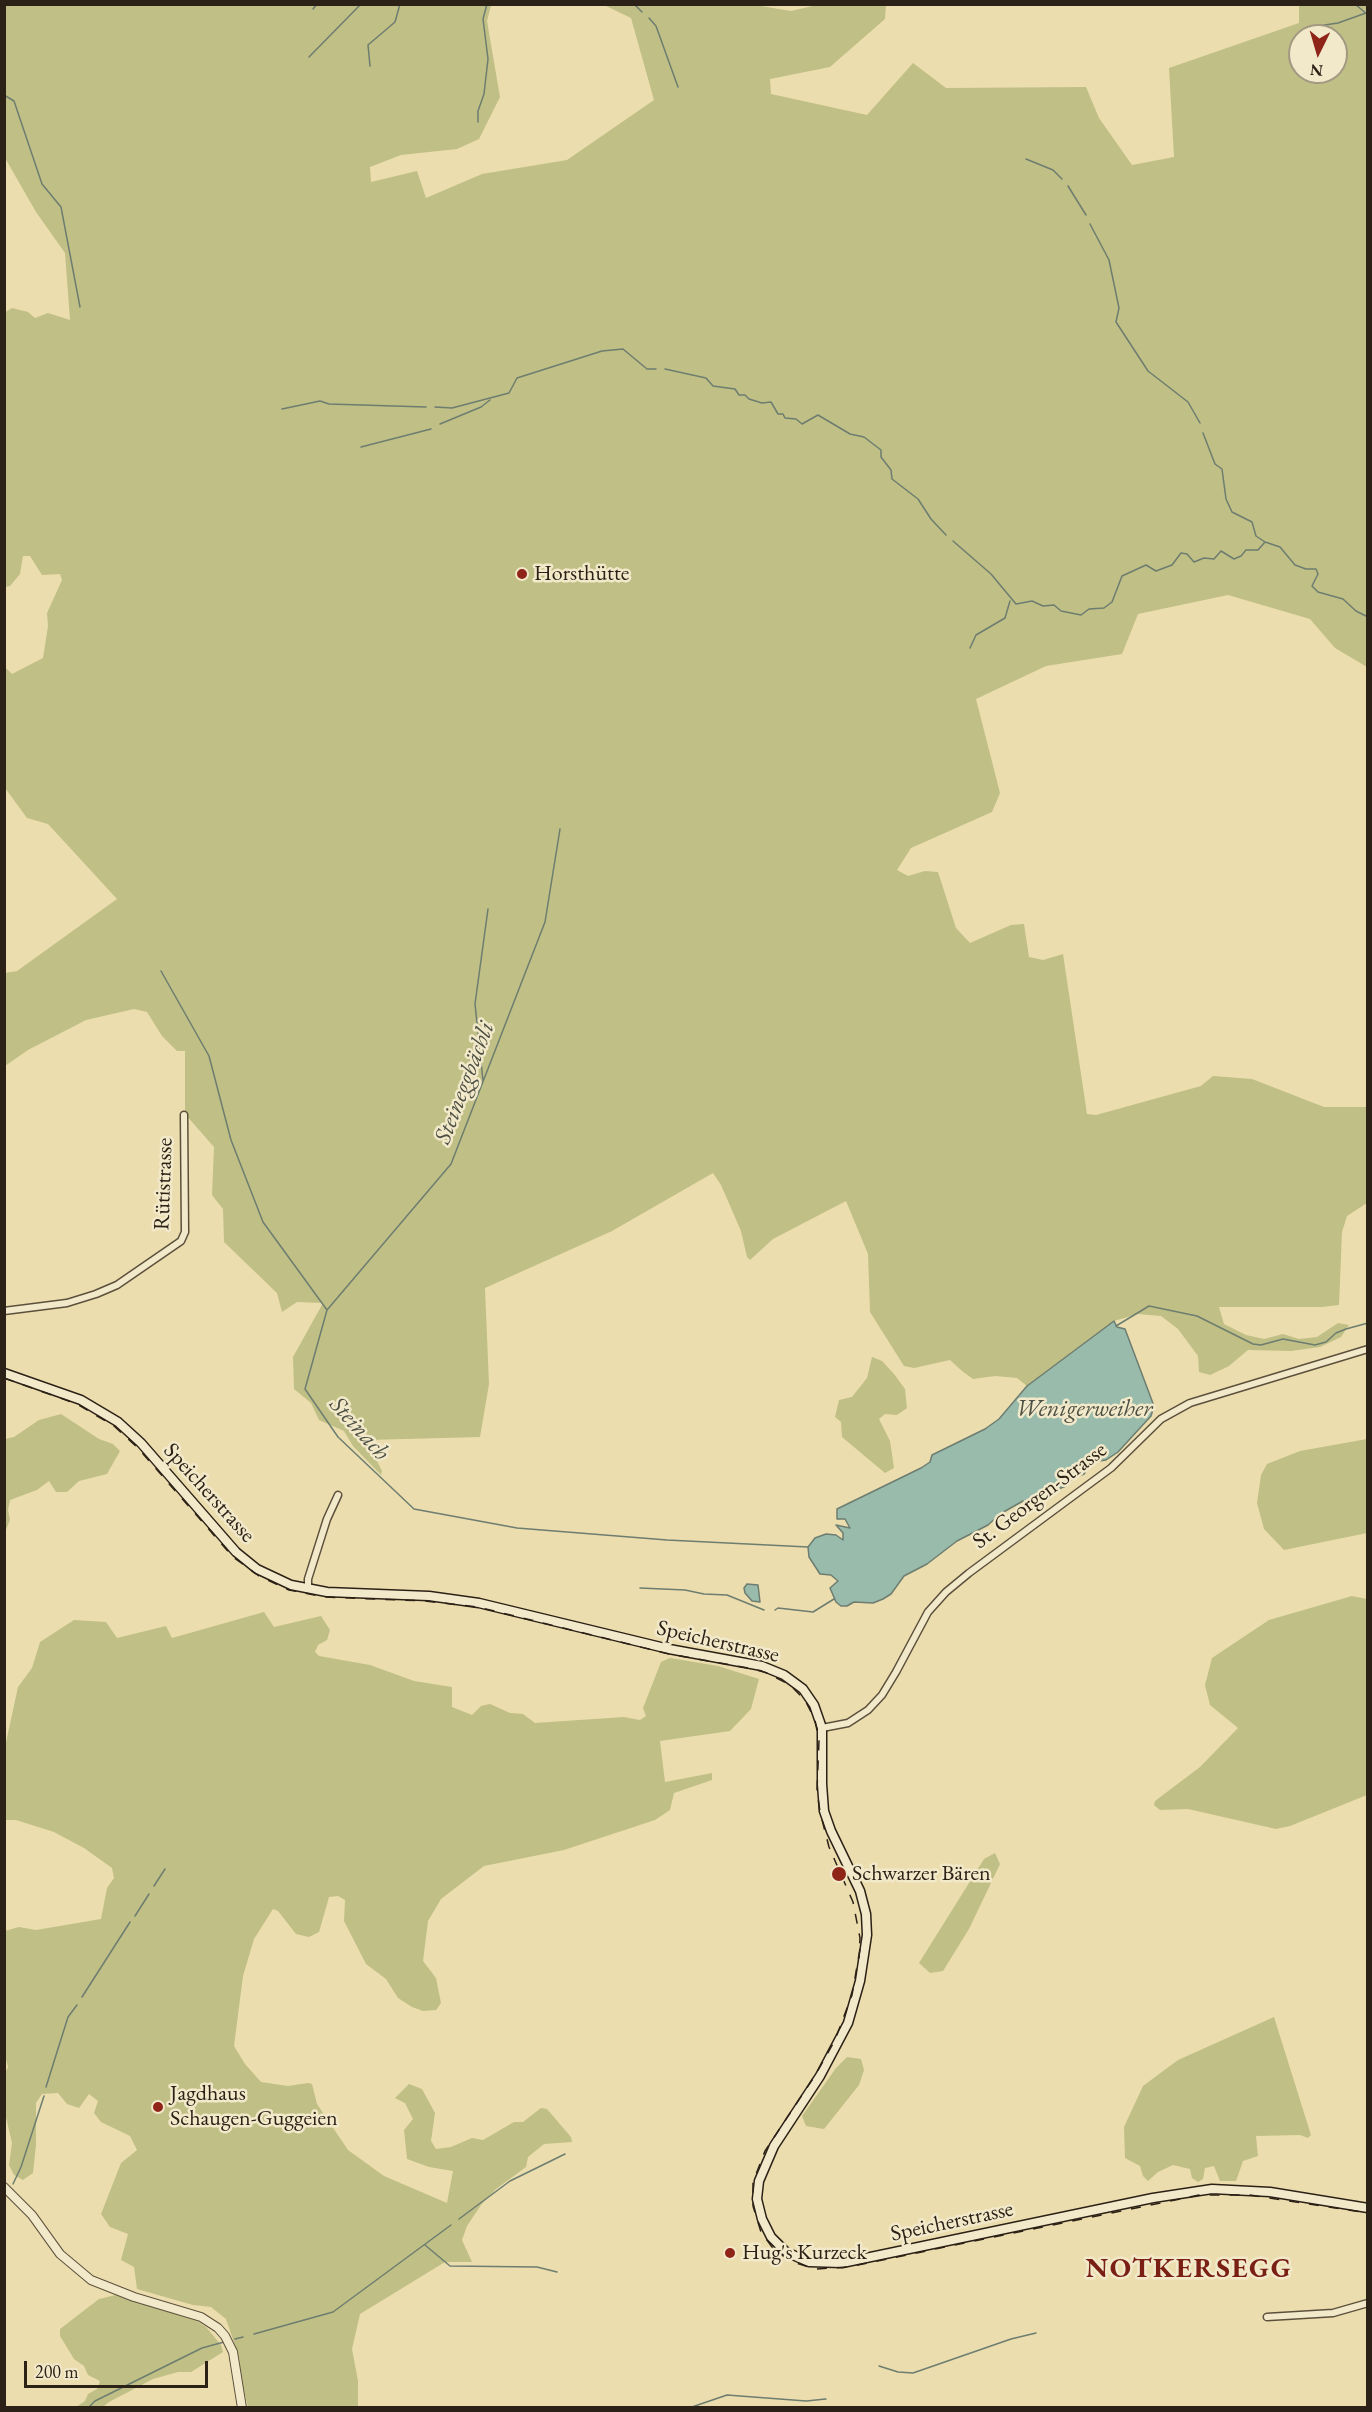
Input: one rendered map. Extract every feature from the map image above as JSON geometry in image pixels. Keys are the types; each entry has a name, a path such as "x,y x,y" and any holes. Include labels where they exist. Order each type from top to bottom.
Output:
{"main road":[{"name":"Speicherstrasse","path":"4,1373 70,1395 104,1412 141,1443 236,1552 272,1577 308,1589 429,1596 479,1603 669,1649 754,1664 784,1675 803,1689 814,1705 822,1728 824,1811 831,1831 860,1891 866,1914 866,1950 856,2001 840,2041 774,2146 761,2174 758,2190 759,2209 766,2228 779,2246 795,2256 809,2262 842,2263 1153,2198 1212,2189 1270,2192 1368,2208"}],"street":[{"name":"Rütistrasse","path":"4,1311 67,1303 96,1294 117,1285 181,1241 185,1232 184,1115"},
{"name":"St. Georgen-Strasse","path":"822,1728 848,1723 868,1710 882,1695 928,1612 946,1592 969,1572 1111,1468 1161,1419 1190,1403 1368,1350"},
{"path":"308,1589 308,1579 327,1519 338,1495"},
{"path":"4,2187 32,2215 60,2254 91,2280 134,2297 201,2317 218,2328 233,2352 242,2408"},
{"path":"1267,2318 1333,2313 1368,2303"}],"shaded area":[{"path":"749,4 791,11 817,5 886,5 885,19 830,67 770,79 771,94 867,115 913,63 946,88 1086,87 1099,118 1132,165 1174,157 1169,68 1288,27 1288,84 1348,84 1348,24 1296,24 1299,23 1299,5 1367,5 1367,667 1335,648 1310,619 1228,595 1138,614 1122,654 1046,666 976,699 1000,793 992,812 911,848 897,870 908,876 925,871 938,872 956,928 970,943 1011,925 1024,924 1029,957 1043,960 1063,954 1087,1114 1096,1115 1201,1086 1213,1076 1252,1079 1324,1107 1367,1107 1367,1203 1347,1216 1342,1232 1339,1305 1219,1307 1224,1324 1246,1335 1264,1339 1283,1334 1299,1339 1317,1337 1338,1323 1349,1325 1341,1337 1320,1347 1291,1351 1248,1350 1229,1366 1210,1375 1199,1372 1198,1356 1178,1329 1161,1316 1138,1314 1114,1321 1027,1386 1017,1378 995,1376 973,1379 950,1360 914,1368 904,1366 870,1312 868,1254 846,1201 773,1239 750,1260 747,1257 741,1231 721,1185 713,1173 612,1231 485,1288 489,1384 480,1437 366,1440 382,1471 381,1475 353,1446 344,1431 319,1420 311,1403 294,1389 293,1357 323,1303 297,1302 282,1312 277,1293 224,1242 223,1209 212,1195 214,1147 185,1114 185,1051 177,1051 162,1036 147,1012 134,1009 86,1020 28,1050 5,1066 5,973 17,971 117,899 48,824 27,818 5,788 5,667 12,674 43,658 48,626 47,613 62,580 60,574 42,575 30,556 23,556 20,574 10,586 5,587 4,313 12,308 28,312 35,318 48,313 70,320 65,253 36,212 5,158 5,5 491,5 487,21 500,97 479,139 457,149 401,155 370,167 371,182 417,171 426,198 482,174 567,160 654,100 631,18 604,5"},
{"path":"872,1357 882,1361 905,1389 907,1408 897,1415 885,1414 879,1419 890,1441 894,1468 885,1473 842,1437 841,1422 835,1417 839,1400 852,1397 867,1378"},
{"path":"61,1414 99,1439 113,1444 120,1451 107,1474 79,1481 67,1492 56,1492 49,1481 37,1490 10,1500 8,1510 10,1520 5,1532 5,1439 14,1437 39,1420"},
{"path":"1367,1439 1367,1533 1284,1550 1264,1529 1257,1503 1261,1475 1267,1464 1300,1451"},
{"path":"1352,1596 1367,1599 1367,1795 1290,1826 1276,1829 1188,1809 1160,1810 1154,1805 1155,1801 1200,1767 1238,1728 1210,1705 1205,1685 1212,1658 1269,1620"},
{"path":"264,1612 274,1627 321,1616 330,1630 327,1640 318,1645 315,1652 319,1656 370,1665 414,1681 452,1687 452,1707 472,1715 481,1706 490,1704 510,1713 523,1714 535,1723 624,1717 640,1720 646,1716 643,1708 661,1662 670,1658 718,1666 759,1679 751,1709 730,1731 660,1741 665,1782 712,1773 712,1780 674,1793 670,1810 655,1820 564,1850 484,1866 441,1899 428,1921 423,1961 436,1978 441,2003 436,2010 423,2011 398,1998 386,1979 366,1964 344,1921 345,1900 338,1896 329,1897 319,1932 309,1937 296,1934 278,1911 273,1909 254,1939 243,1976 234,2046 245,2064 261,2082 288,2086 312,2084 317,2104 348,2150 384,2176 447,2203 453,2171 429,2167 407,2159 404,2130 413,2119 405,2103 395,2098 409,2084 422,2089 435,2113 431,2141 436,2149 451,2147 472,2138 483,2140 514,2122 523,2122 541,2108 547,2109 571,2137 572,2142 544,2144 528,2157 526,2167 496,2189 481,2205 467,2226 462,2240 472,2262 445,2262 360,2314 352,2349 358,2381 358,2407 248,2407 241,2379 239,2357 226,2319 211,2307 193,2305 137,2289 134,2267 121,2260 128,2234 110,2227 101,2214 121,2163 137,2150 130,2136 101,2122 94,2113 98,2101 89,2094 79,2108 67,2104 58,2093 42,2094 36,2103 33,2173 23,2180 14,2175 9,2165 12,2143 5,2113 5,2073 8,2067 5,2056 5,1931 19,1927 36,1930 101,1919 107,1888 114,1878 112,1868 84,1848 54,1832 16,1820 5,1820 5,1747 18,1687 32,1668 40,1642 74,1620 106,1622 117,1638 166,1626 172,1638"},
{"path":"995,1853 1000,1864 969,1929 943,1971 930,1973 919,1963 984,1859"},
{"path":"1274,2017 1311,2135 1308,2138 1300,2135 1256,2136 1258,2156 1243,2161 1236,2181 1220,2181 1214,2166 1205,2168 1203,2179 1198,2182 1192,2178 1190,2169 1173,2165 1158,2172 1148,2181 1143,2176 1140,2166 1125,2158 1124,2127 1143,2086 1178,2060"},
{"path":"847,2057 861,2059 864,2070 859,2085 824,2129 806,2126 802,2116 836,2068"},
{"path":"116,2295 197,2321 206,2327 221,2345 223,2352 191,2372 178,2372 153,2379 103,2407 76,2407 85,2401 88,2394 97,2389 100,2381 88,2375 84,2366 74,2359 60,2336 60,2329 99,2299"}],"water":[{"name":"Wenigerweiher","path":"1114,1321 1117,1327 1125,1329 1154,1406 1151,1416 1118,1452 1106,1460 1092,1462 1084,1474 1073,1478 1066,1486 1023,1501 1000,1514 988,1525 957,1541 927,1564 904,1576 891,1594 883,1599 873,1603 854,1602 847,1606 841,1606 836,1602 830,1588 838,1581 831,1575 820,1574 809,1557 808,1547 815,1538 826,1534 836,1535 843,1540 843,1533 836,1525 850,1528 845,1519 837,1519 837,1509 921,1468 930,1462 932,1455 985,1429 999,1419 1027,1386"},
{"path":"747,1584 758,1585 760,1602 752,1601 745,1593 744,1588"}],"waterway":[{"path":"313,9 317,4"},
{"path":"309,57 361,4"},
{"path":"370,66 368,45 395,22 400,4"},
{"path":"478,122 488,59 483,19 487,4"},
{"path":"634,4 642,12"},
{"path":"1355,4 1368,15"},
{"path":"1331,24 1366,13"},
{"path":"649,18 656,26 678,87"},
{"path":"4,95 14,101 42,184 61,207 80,307"},
{"path":"1026,159 1053,170 1062,179"},
{"path":"1068,186 1086,215"},
{"path":"1090,224 1109,260 1119,308 1116,322 1148,371 1188,402 1200,423"},
{"path":"435,407 452,408 509,393 517,378 602,351 623,349 647,369 656,369"},
{"path":"665,369 706,378 713,386 735,389 739,395 745,395 749,399 762,403 771,402 778,414 783,414 785,418 796,419 802,424 818,415 850,434 864,437 881,450 881,457 891,470 892,479 918,499 931,519 946,535"},
{"path":"440,424 481,407 490,400"},
{"path":"282,409 320,401 329,404 426,407"},
{"path":"361,447 431,429"},
{"path":"1203,433 1215,464 1222,469 1226,499 1232,512 1252,522 1256,536 1280,547 1295,565 1306,569 1316,569 1318,574 1312,586 1318,592 1343,599 1356,611 1368,617"},
{"path":"953,541 991,574 1016,604 1032,601 1043,606 1054,605 1061,611 1081,615 1089,609 1104,608 1112,602 1122,576 1146,565 1156,571 1172,565 1181,553 1187,554 1194,562 1204,558 1214,559 1221,551 1234,559 1246,550 1258,550 1265,542"},
{"path":"970,648 976,635 1005,618 1010,601"},
{"name":"Steineggbächli","path":"327,1310 451,1164 545,922 560,829"},
{"path":"483,1081 475,1004 488,909"},
{"name":"Steinach","path":"161,971 209,1056 231,1140 263,1222 327,1310 305,1389 338,1437 414,1509 517,1528 667,1540 808,1547"},
{"name":"Steinach","path":"1116,1326 1149,1306 1197,1316 1253,1344 1261,1345 1283,1339 1315,1345 1326,1342 1336,1333 1368,1323"},
{"path":"640,1588 727,1595 764,1610"},
{"path":"775,1610 778,1608 813,1612 834,1599"},
{"path":"154,1886 165,1869"},
{"path":"135,1916 149,1894"},
{"path":"82,1997 130,1922"},
{"path":"46,2087 68,2017 77,2005"},
{"path":"13,2184 21,2167 44,2096"},
{"path":"459,2219 510,2181 565,2154"},
{"path":"254,2334 333,2312 451,2225"},
{"path":"425,2245 450,2266 537,2267 557,2272"},
{"path":"879,2366 898,2372 913,2373 1011,2339 1036,2333"},
{"path":"235,2339 243,2337"},
{"path":"88,2408 95,2401 202,2348 224,2342"},
{"path":"689,2408 727,2395 806,2401 826,2399"}],"railway":[{"path":"4,1378 77,1404 114,1426 137,1447 233,1557 259,1576 289,1590 324,1597 425,1601 478,1607 669,1654 753,1669 767,1673 790,1685 805,1700 815,1720 819,1741 817,1790 820,1812 829,1847 853,1902 860,1938 859,1958"},
{"path":"860,1949 852,1995 835,2040 816,2074 765,2151 753,2182 753,2206 761,2232 772,2247 793,2262 815,2269 848,2267 1199,2195 1250,2195 1368,2213"}],"place":[{"name":"Horsthütte","path":"522,574"},
{"name":"Schwarzer Bären","path":"839,1874"},
{"name":"Jagdhaus Schaugen-Guggeien","path":"158,2107"},
{"name":"Hug's Kurzeck","path":"730,2253"}],"district":[{"name":"NOTKERSEGG","path":"1189,2269"}]}
